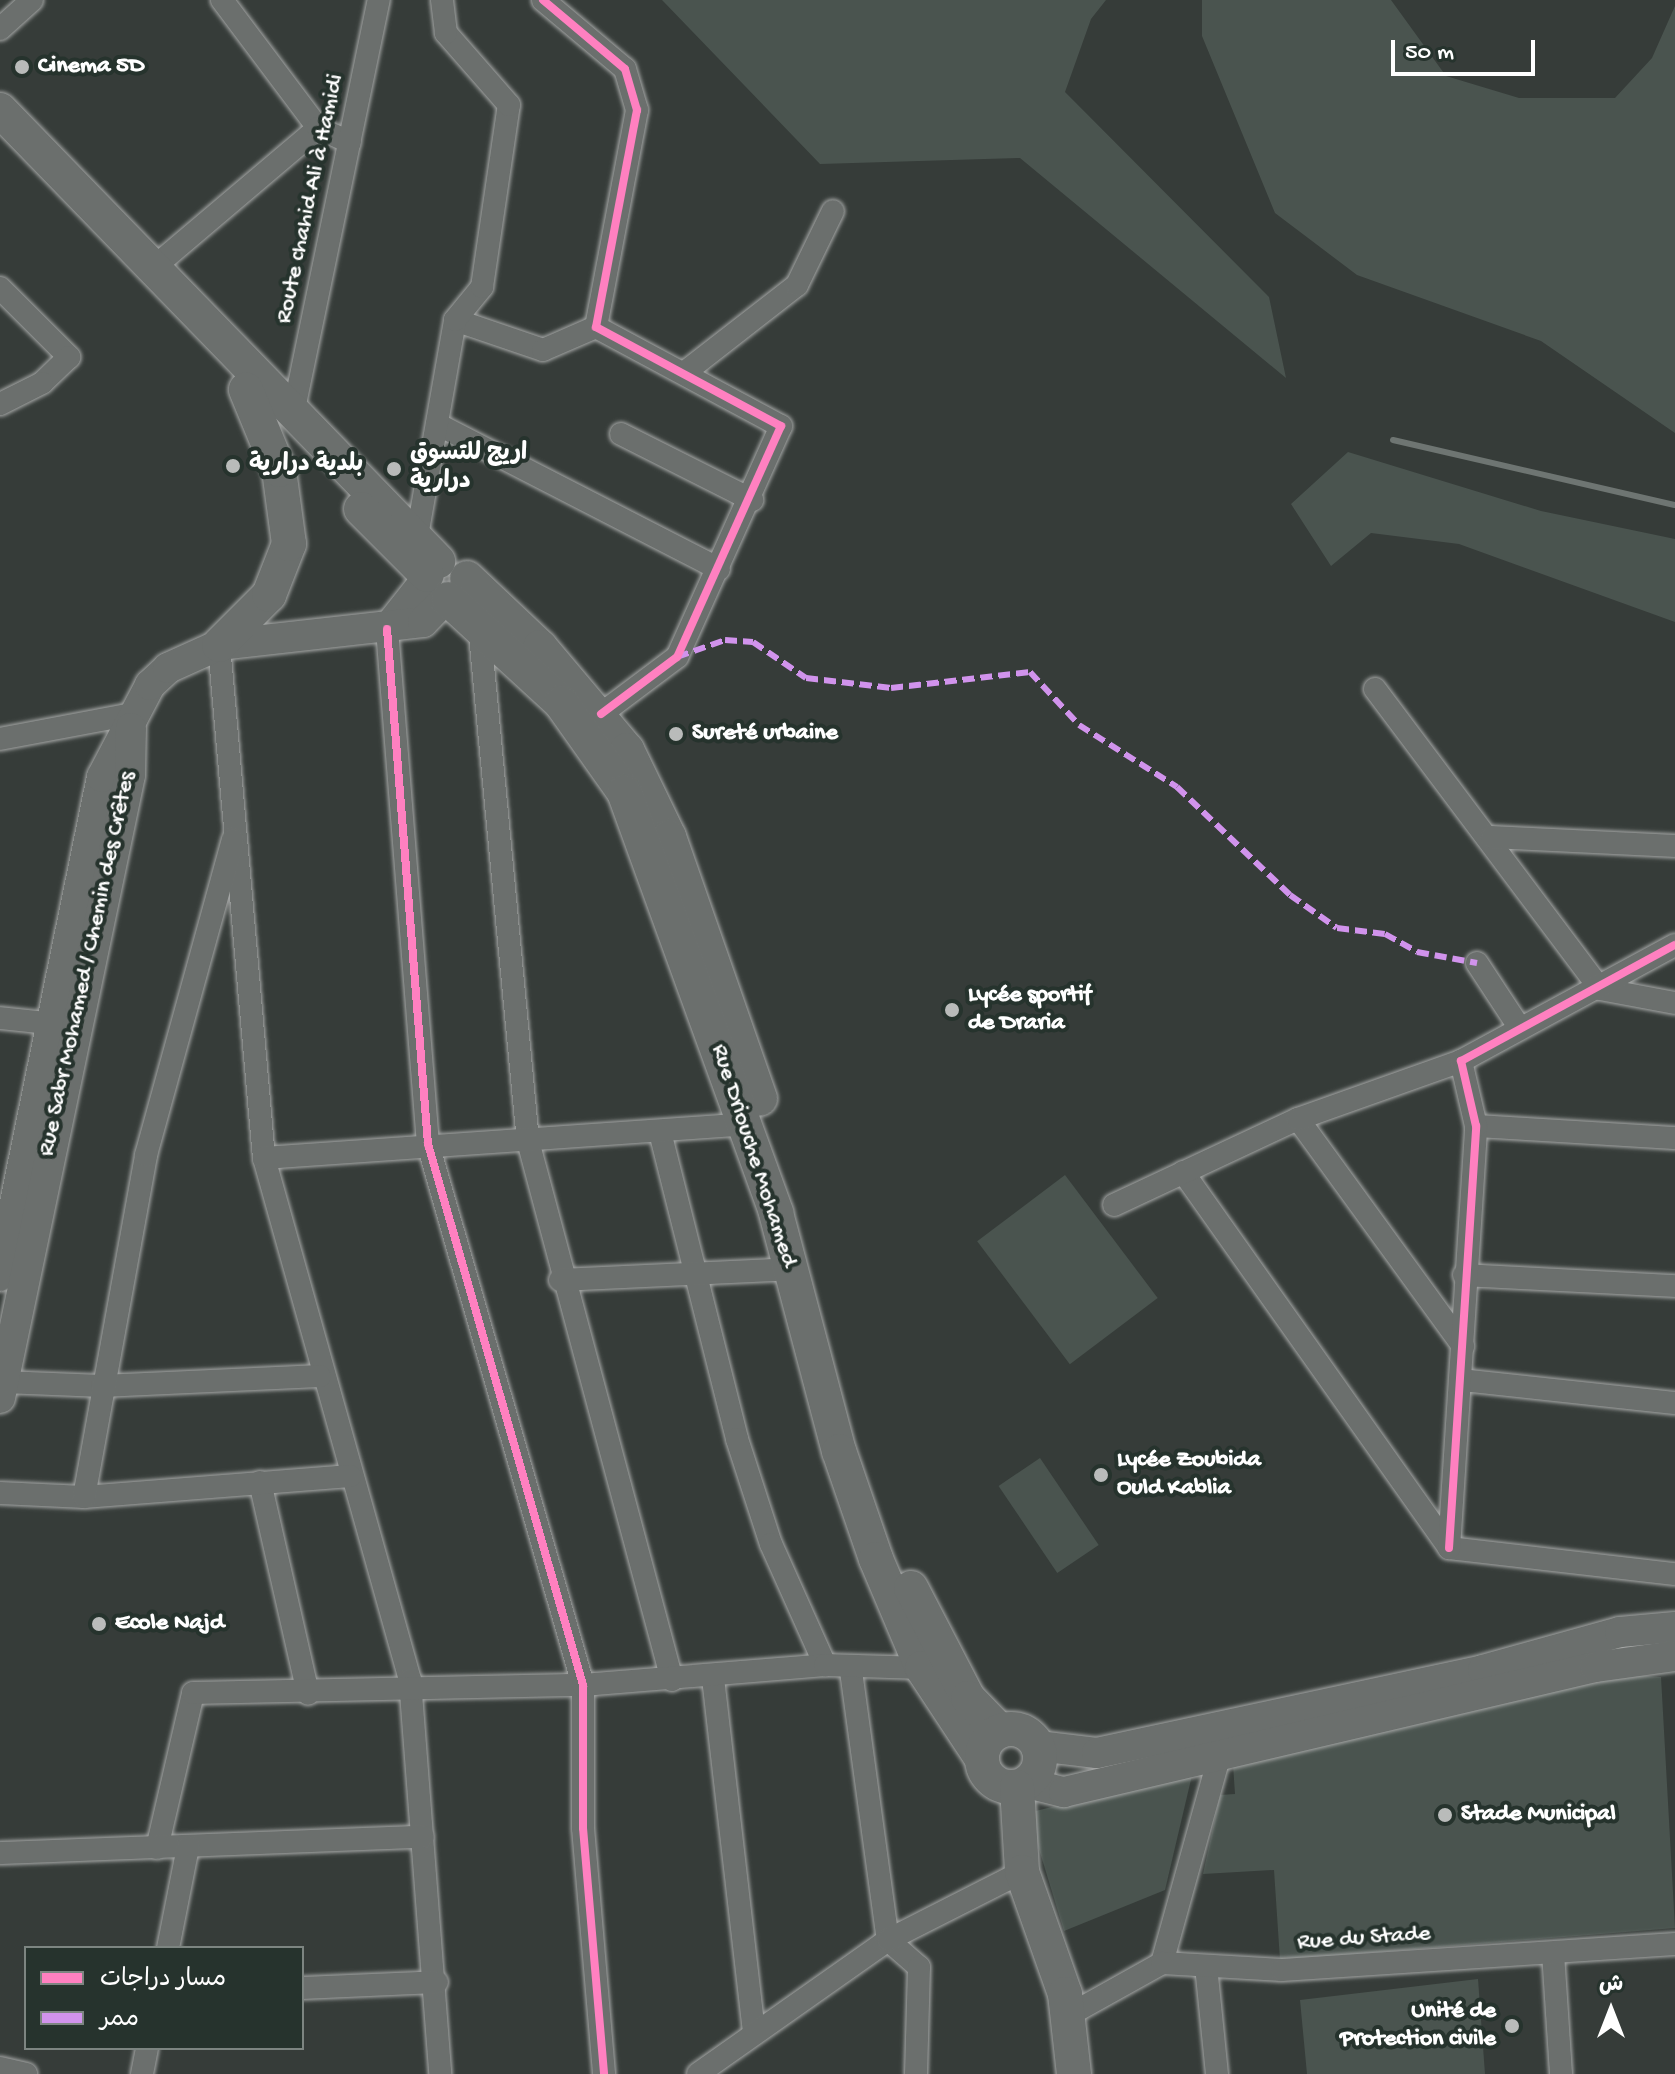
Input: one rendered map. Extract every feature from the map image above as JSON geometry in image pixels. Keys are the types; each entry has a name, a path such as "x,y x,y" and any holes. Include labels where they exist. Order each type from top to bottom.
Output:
{"main road":[{"path":"0,110 294,409 438,576"},
{"path":"0,140 246,390 438,576"},
{"path":"219,645 269,595 285,562 288,510 270,438 246,390"},
{"path":"0,1276 7,1202 102,777 132,714 168,668 219,645 291,633 387,629 438,576"},
{"name":"Rue Driouche Mohamed","path":"438,576 479,624 561,703 624,792 746,1124 790,1269 839,1451 922,1668 1004,1769"},
{"name":"Rue Driouche Mohamed","path":"438,576 601,714 639,771 669,837 745,1050 879,1518 1004,1769"},
{"path":"269,595 291,633"},
{"name":"Rue Sabr Mohamed / Chemin des Crêtes","path":"1,1390 130,775 132,714"},
{"path":"1074,2074 1069,2015 1022,1862 1004,1769 1023,1732 1038,1746 1097,1753 1468,1673 1620,1632 1675,1627"},
{"path":"1004,1769 1064,1792 1219,1758 1595,1667 1675,1658"}],"street":[{"path":"0,29 32,0"},
{"path":"222,0 318,128 350,142"},
{"name":"Route chahid Ali à Hamidi","path":"294,409 379,0"},
{"path":"438,576 437,424 455,320 482,287 509,105 446,33 442,0"},
{"path":"543,0 625,69 637,110 596,327"},
{"path":"153,268 318,128"},
{"path":"684,373 797,285 833,211"},
{"path":"0,288 69,357 42,383 0,404"},
{"path":"455,320 543,350 596,327"},
{"path":"596,327 780,424 752,500 677,657 601,714"},
{"path":"437,424 719,569"},
{"path":"621,434 752,500"},
{"path":"479,624 528,1141 560,1280 672,1680"},
{"path":"387,629 428,1144 583,1685 583,1828 604,2074"},
{"path":"219,645 230,704 233,838 264,1158 320,1376 412,1691 437,1982 440,2074"},
{"path":"1375,689 1492,837 1600,989 1675,1003"},
{"path":"0,739 132,714"},
{"path":"1492,837 1675,846"},
{"path":"84,1497 146,1155 233,838"},
{"path":"1114,1205 1298,1119 1461,1061 1519,1027 1600,989 1675,945"},
{"path":"1477,963 1519,1027"},
{"path":"0,1018 47,1023"},
{"path":"1449,1548 1462,1380 1464,1275 1476,1126 1461,1061"},
{"path":"1298,1119 1463,1346"},
{"path":"264,1158 428,1144 528,1141 746,1124"},
{"path":"1476,1126 1675,1138"},
{"path":"660,1132 693,1274 771,1544 825,1665"},
{"path":"1183,1172 1449,1548 1675,1574"},
{"path":"560,1280 790,1269"},
{"path":"1464,1275 1675,1286"},
{"path":"1,1390 320,1376"},
{"path":"1462,1380 1675,1403"},
{"path":"0,1493 84,1497 350,1476"},
{"path":"260,1482 308,1694"},
{"path":"157,1848 193,1693 308,1694 583,1685 713,1678 825,1665 851,1671 922,1668"},
{"path":"851,1671 888,1940 919,1967 916,2074"},
{"path":"713,1678 754,2033"},
{"path":"1069,2015 1162,1963 1219,1758"},
{"path":"0,1853 423,1837"},
{"path":"168,1946 188,1847"},
{"path":"698,2074 888,1940 1022,1862"},
{"name":"Rue du Stade","path":"1162,1963 1282,1970 1675,1944"},
{"path":"1553,1953 1561,2074"},
{"path":"1206,1966 1217,2074"},
{"path":"304,1988 437,1982"},
{"path":"142,2074 147,2050"},
{"path":"0,2068 26,2074"}],"shaded area":[{"path":"662,0 1106,0 1091,19 1065,92 1269,297 1286,378 1020,158 820,164"},
{"path":"1202,0 1391,0 1446,76 1519,98 1615,98 1652,58 1675,6 1675,433 1541,341 1357,275 1275,213 1202,36"},
{"path":"1348,452 1541,511 1675,539 1675,622 1459,544 1371,533 1331,566 1291,504"},
{"path":"1065,1175 1158,1298 1070,1364 977,1241"},
{"path":"1040,1458 1099,1545 1057,1573 999,1486"},
{"name":"Stade Municipal","path":"1618,1674 1661,1677 1675,1928 1280,1960 1274,1870 1203,1874 1220,1795 1235,1794 1233,1764"},
{"path":"1193,1771 1165,1890 1064,1931 1028,1813"},
{"path":"1478,1979 1485,2074 1307,2074 1300,2000"}],"waterway":[{"path":"1393,440 1675,505"}],"marked path":[{"path":"677,657 725,640 753,642 806,678 891,688 1030,672 1079,725 1177,787 1290,895 1337,928 1385,934 1417,952 1477,963"}],"cycle path":[{"path":"543,0 625,69 637,110 596,327 781,426 677,657 601,714"},
{"path":"387,629 428,1144 583,1685 583,1828 604,2074"},
{"path":"1449,1548 1476,1126 1461,1061 1675,945"}],"place":[{"name":"Cinema 5D","path":"22,67"},
{"name":"بلدية درارية","path":"233,466"},
{"name":"اريج للتسوق درارية","path":"394,469"},
{"name":"Sureté urbaine","path":"676,734"},
{"name":"Lycée sportif de Draria","path":"952,1010"},
{"name":"Lycée Zoubida Ould Kablia","path":"1101,1475"},
{"name":"Ecole Najd","path":"99,1624"},
{"name":"Stade Municipal","path":"1445,1815"},
{"name":"Unité de Protection civile","path":"1512,2026"}]}
